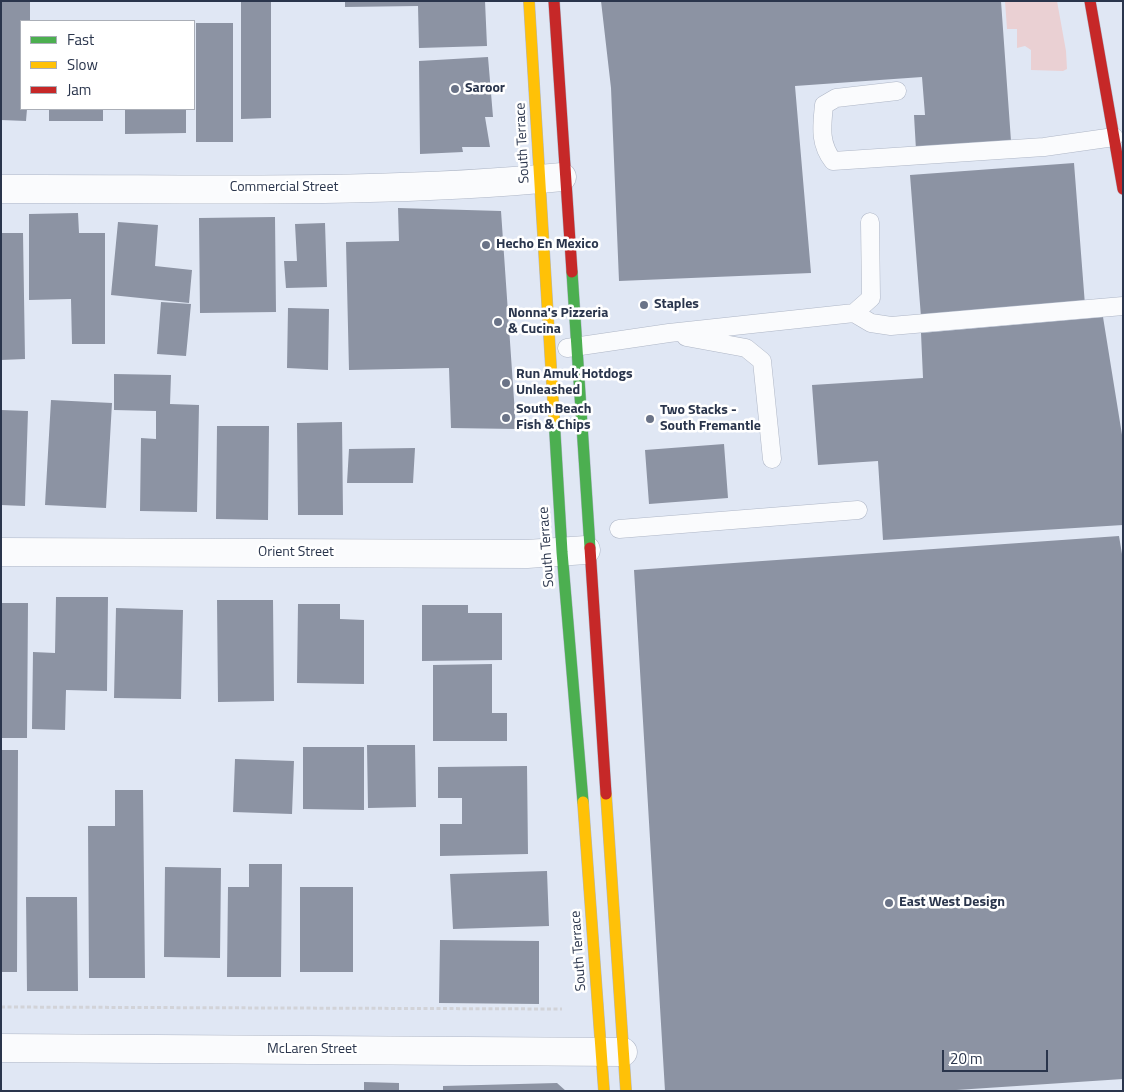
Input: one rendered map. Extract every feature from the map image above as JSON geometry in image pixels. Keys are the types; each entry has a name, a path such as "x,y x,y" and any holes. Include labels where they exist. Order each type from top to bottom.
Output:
{"street":[{"name":"South Terrace","path":"529,1 562,552 580,758 612,1052 626,1091"},
{"name":"South Terrace","path":"554,1 590,550 612,1052 604,1091"},
{"path":"1090,1 1123,189"},
{"name":"Commercial Street","path":"1,189 327,188 566,177"},
{"name":"Orient Street","path":"1,552 526,554 590,550"},
{"name":"McLaren Street","path":"1,1048 612,1052"}],"lane":[{"path":"897,91 836,98 824,105 821,134 826,151 833,161 1044,147 1114,137"},
{"path":"551,350 669,334 854,313 871,298 870,222"},
{"path":"854,313 871,323 891,326 1123,306"},
{"path":"669,334 746,348 762,361 772,459"},
{"path":"619,530 858,510"}],"path":[{"path":"1,1007 562,1009"}],"shaded area":[{"path":"1005,1 1057,1 1066,51 1067,69 1063,71 1031,70 1031,50 1025,46 1017,48 1017,29 1007,29"}],"building":[{"path":"1,1 30,1 30,20 20,20 20,110 27,110 26,121 1,120"},
{"path":"241,1 271,1 271,118 241,119"},
{"path":"345,1 485,1 487,46 419,48 418,6 345,7"},
{"path":"601,1 1001,1 1011,141 916,150 914,115 925,115 922,77 795,86 811,273 619,281 611,88"},
{"path":"196,23 233,23 233,142 196,142"},
{"name":"Saroor","path":"488,57 493,117 485,117 490,147 462,147 463,152 420,154 419,61"},
{"path":"49,110 103,110 103,121 49,121"},
{"path":"125,110 186,110 186,133 125,134"},
{"path":"1074,163 1085,305 921,317 910,175"},
{"path":"398,208 501,211 516,429 451,428 449,368 349,370 346,242 399,241"},
{"path":"78,213 79,233 105,233 105,344 72,344 71,299 29,300 29,214"},
{"path":"275,217 276,312 200,313 199,218"},
{"path":"118,222 158,225 155,266 192,270 189,303 111,295"},
{"path":"325,223 327,287 286,288 284,261 297,261 295,224"},
{"path":"1,233 23,233 25,359 1,360"},
{"path":"161,302 191,304 186,356 157,354"},
{"path":"288,308 329,309 328,370 287,368"},
{"path":"1103,317 1123,441 1123,525 883,540 878,461 818,465 812,385 923,378 921,333"},
{"path":"114,374 171,375 170,404 199,405 197,512 140,511 141,438 156,439 156,411 114,410"},
{"path":"51,400 112,403 106,508 45,505"},
{"path":"1,410 28,411 25,506 1,505"},
{"path":"342,422 343,515 298,515 297,423"},
{"path":"217,426 269,426 268,520 216,519"},
{"path":"724,444 728,498 649,504 645,450"},
{"path":"415,448 413,483 347,483 349,449"},
{"name":"East West Design","path":"1119,536 1123,560 1123,1079 941,1091 665,1091 634,570"},
{"path":"56,597 108,597 107,691 66,690 65,730 32,729 33,652 55,653"},
{"path":"217,600 273,600 274,701 218,702"},
{"path":"1,603 28,603 27,738 1,738"},
{"path":"298,604 340,604 340,619 364,620 364,684 297,683"},
{"path":"422,605 468,605 468,613 502,613 502,660 422,661"},
{"path":"116,608 183,610 181,699 114,698"},
{"path":"492,664 492,713 507,713 507,741 433,741 433,665"},
{"path":"367,745 415,745 416,807 368,808"},
{"path":"303,747 364,747 364,810 303,809"},
{"path":"1,750 18,750 17,972 1,972"},
{"path":"235,759 294,761 292,814 233,812"},
{"path":"527,766 528,854 440,856 440,824 462,824 462,798 438,798 438,767"},
{"path":"115,790 143,790 145,978 89,978 88,826 115,826"},
{"path":"249,864 282,864 281,977 227,977 228,887 249,887"},
{"path":"165,867 221,868 220,958 164,957"},
{"path":"547,871 549,926 453,929 450,874"},
{"path":"300,887 353,887 353,972 300,972"},
{"path":"26,897 77,897 78,991 27,991"},
{"path":"440,940 539,941 539,1004 439,1003"},
{"path":"364,1082 399,1083 399,1091 364,1091"},
{"path":"557,1083 566,1091 443,1091 443,1086"}],"traffic: fast":[{"path":"572,272 590,548"},
{"path":"554,417 562,552 583,802"}],"traffic: slow":[{"path":"529,1 554,417"},
{"path":"606,794 626,1091"},
{"path":"583,802 604,1091"}],"traffic: jam":[{"path":"554,1 572,272"},
{"path":"1090,1 1123,189"},
{"path":"590,548 606,794"}],"place":[{"name":"Saroor","path":"455,89"},
{"name":"Hecho En Mexico","path":"486,245"},
{"name":"Staples","path":"644,305"},
{"name":"Nonna's Pizzeria & Cucina","path":"498,322"},
{"name":"Run Amuk Hotdogs Unleashed","path":"506,383"},
{"name":"South Beach Fish & Chips","path":"506,418"},
{"name":"Two Stacks - South Fremantle","path":"650,419"},
{"name":"East West Design","path":"889,903"}]}
